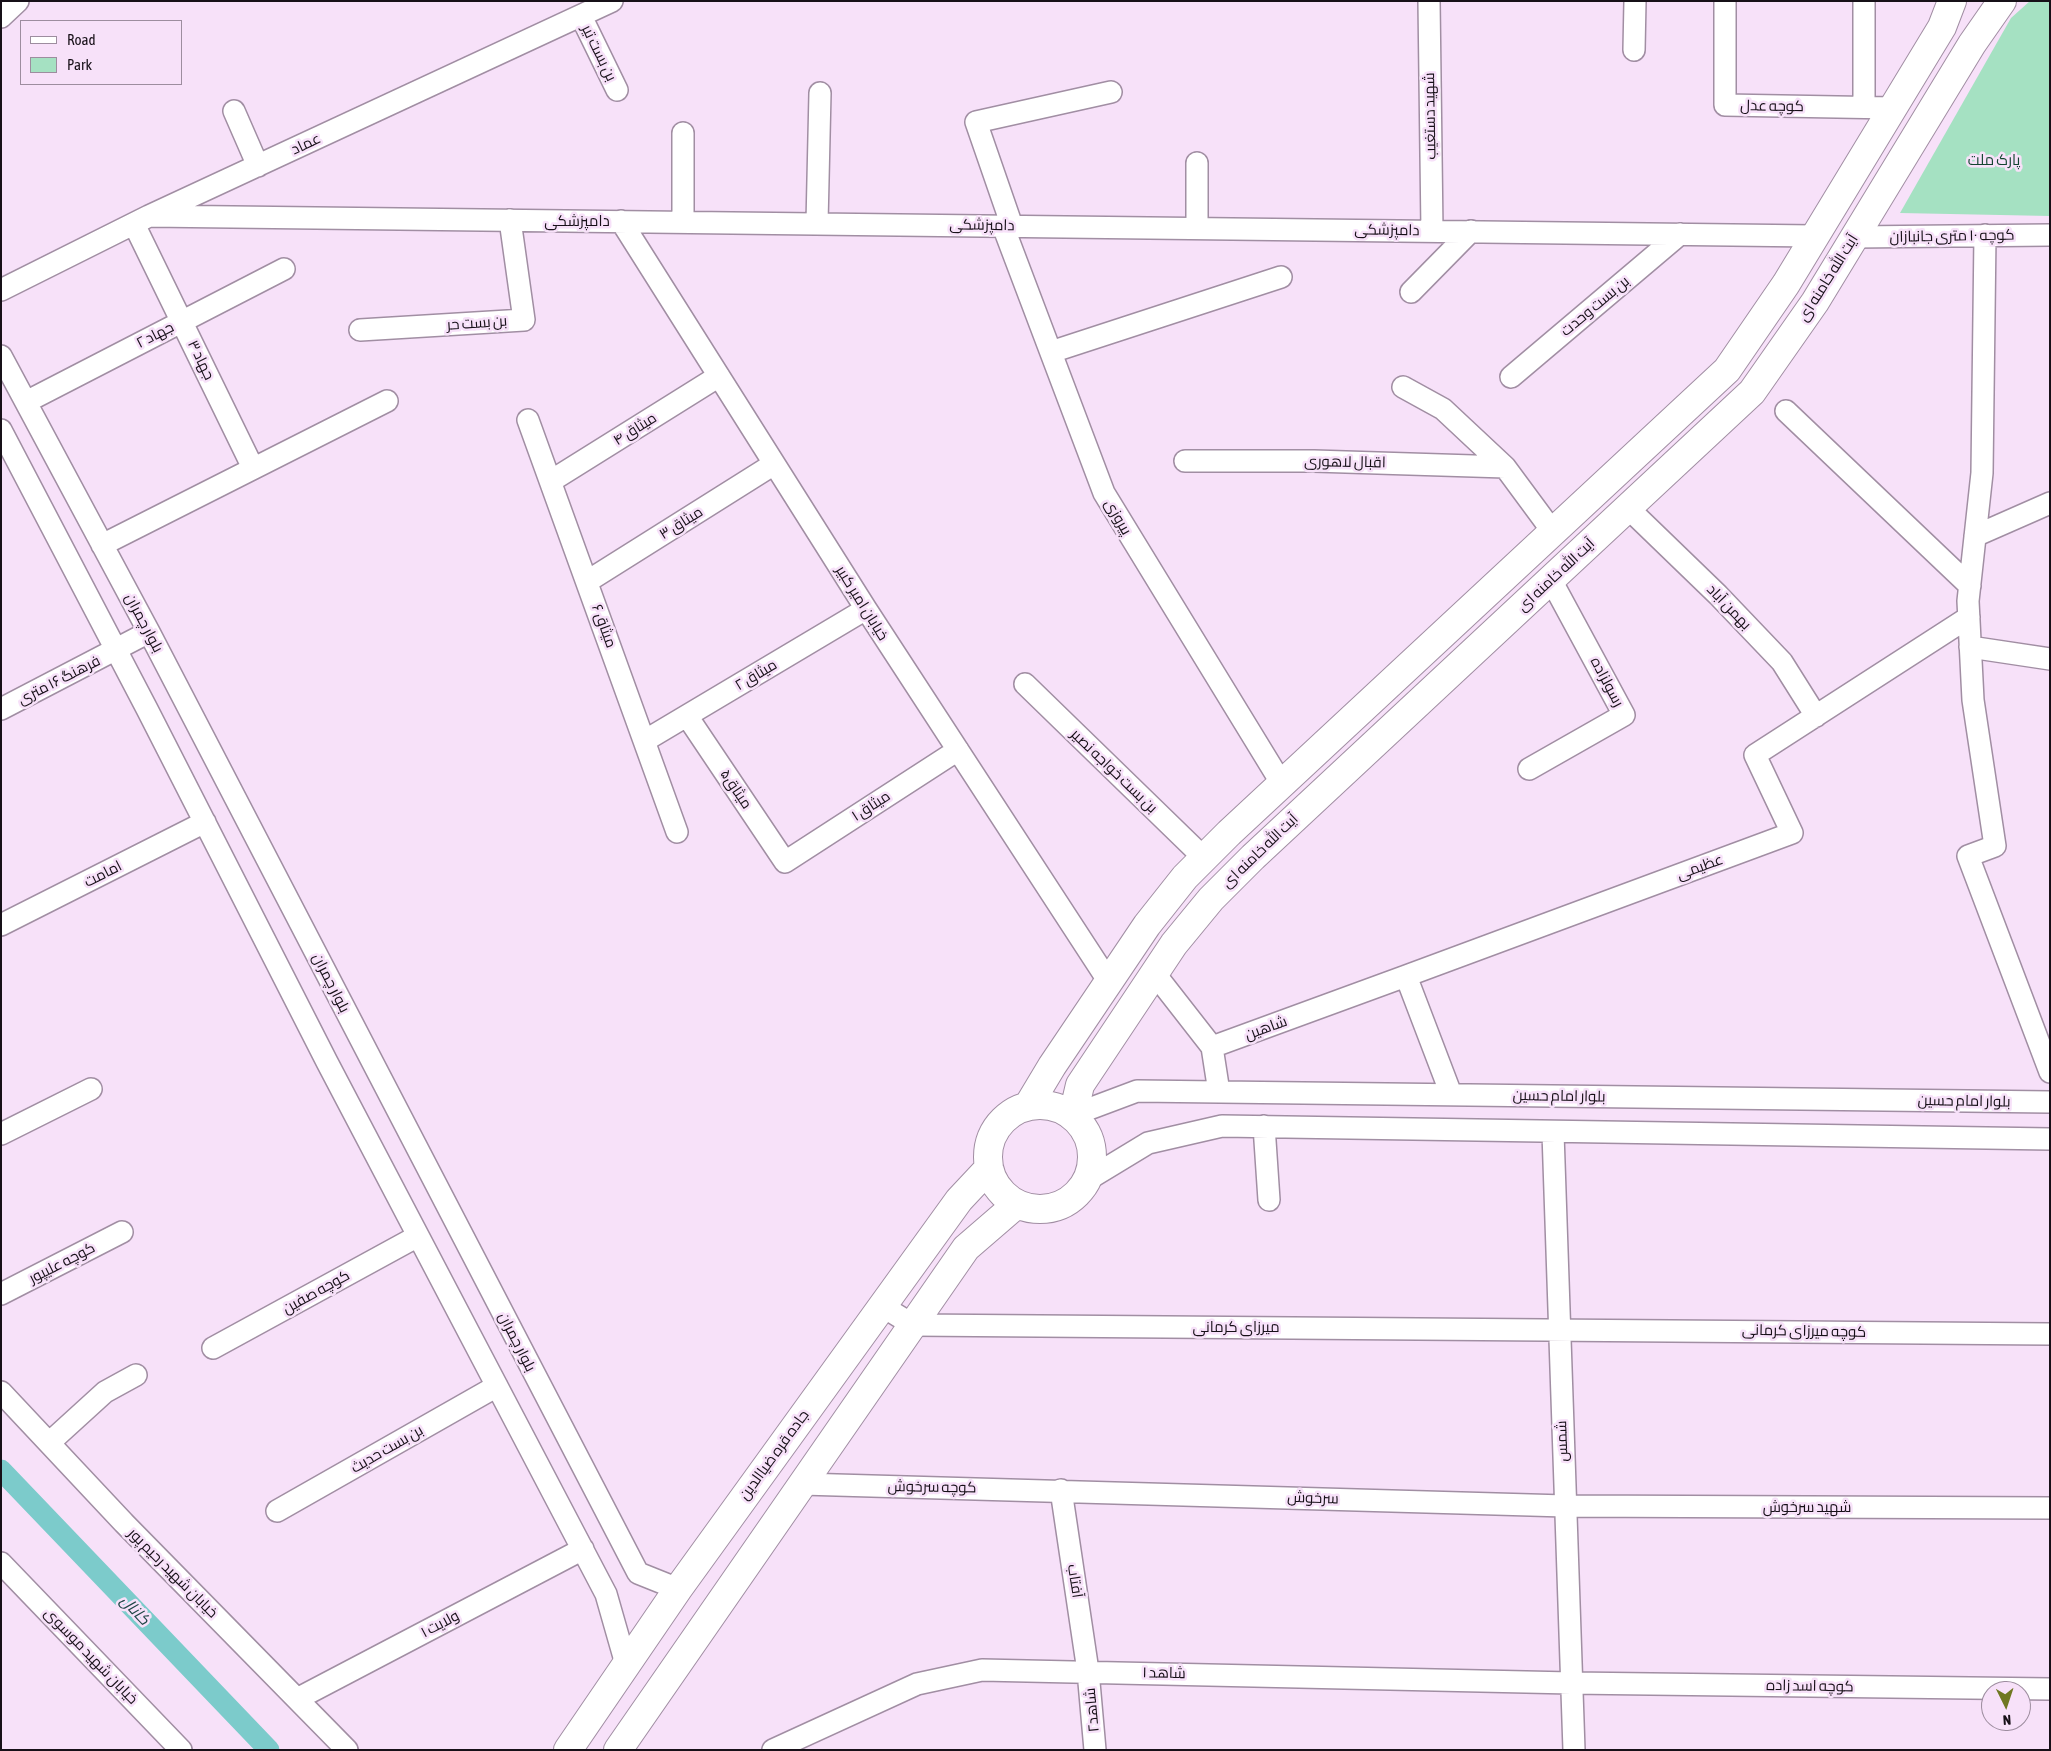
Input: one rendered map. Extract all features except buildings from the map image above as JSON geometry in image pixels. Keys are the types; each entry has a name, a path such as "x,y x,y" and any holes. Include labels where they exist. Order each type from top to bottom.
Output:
{"main road":[{"path":"1028,1106 1052,1066 1147,925 1185,877 1282,784 1726,370 1786,284 1942,27 1952,1"},
{"name":"آیت الله خامنه ای","path":"1073,1116 1080,1085 1174,944 1211,899 1252,857 1752,392 1815,302 1972,44 2002,1"},
{"path":"1044,1105 1059,1108 1073,1116 1085,1129 1091,1145 1092,1163 1087,1180 1077,1193 1057,1206 1033,1208 1017,1204 1004,1195 994,1182 989,1168 990,1144 1001,1122 1013,1112 1028,1106 1044,1105"},
{"name":"جاده قره ضیاالدین","path":"568,1750 678,1589 882,1306 959,1200 989,1168"},
{"path":"626,1745 802,1484 966,1248 1017,1204"}],"street":[{"path":"1,18 18,1"},
{"name":"عماد","path":"1,290 142,220 612,1"},
{"name":"شهید دستغیب","path":"1429,1 1432,231"},
{"path":"1634,50 1635,1"},
{"name":"کوچه عدل","path":"1725,1 1725,105 1893,108"},
{"path":"1864,1 1864,107"},
{"name":"بن بست تیر","path":"581,16 617,90"},
{"name":"پیروزی","path":"1111,92 976,122 1007,226 1051,352 1104,493 1282,784"},
{"path":"817,223 820,93"},
{"path":"234,111 258,166"},
{"path":"683,133 683,222"},
{"path":"1197,163 1197,228"},
{"name":"دامپزشکی","path":"142,220 621,221 1815,236"},
{"name":"جهاد ۳","path":"142,220 182,321 253,468"},
{"name":"بن بست حر","path":"360,330 524,320 510,220"},
{"name":"خیابان امیر کبیر","path":"621,221 866,609 1109,982"},
{"path":"1411,292 1471,231"},
{"name":"بن بست وحدت","path":"1511,377 1680,234"},
{"path":"1985,235 1982,473 1970,586 1969,617 1973,700 1995,846 1968,856 2050,1072"},
{"name":"کوچه ۱۰ متری جانبازان","path":"1854,237 2050,235"},
{"name":"جهاد ۲","path":"26,402 284,268"},
{"path":"1051,352 1281,277"},
{"name":"بلوار چمران","path":"1,356 149,632 638,1574 678,1589"},
{"name":"میثاق ۴","path":"551,481 719,376"},
{"path":"1403,387 1443,410 1505,467 1553,532"},
{"path":"102,545 387,401"},
{"path":"1786,411 1970,586"},
{"name":"میثاق ۶","path":"528,420 646,740 677,832"},
{"path":"1,430 418,1236 606,1594 626,1664"},
{"name":"اقبال لاهوری","path":"1185,462 1314,461 1505,467"},
{"name":"میثاق ۳","path":"588,582 774,464"},
{"path":"1976,536 2050,502"},
{"name":"بهمن آباد","path":"1628,508 1718,595 1782,662 1816,716"},
{"name":"رسولزاده","path":"1529,769 1624,715 1551,580"},
{"name":"میثاق ۲","path":"646,740 866,609"},
{"name":"عظیمی","path":"1406,976 1792,834 1755,755 1969,617"},
{"name":"فرهنگ ۱۶ متری","path":"1,710 149,632"},
{"path":"1970,647 2050,659"},
{"name":"بن بست خواجه نصیر","path":"1025,684 1204,858"},
{"name":"میثاق۵","path":"687,716 785,862"},
{"name":"میثاق ۱","path":"785,862 958,750"},
{"name":"امامت","path":"1,925 205,822"},
{"path":"1155,974 1212,1047 1219,1092"},
{"path":"1406,976 1451,1094"},
{"name":"شاهین","path":"1212,1047 1406,976"},
{"path":"1,1134 91,1089"},
{"name":"بلوار امام حسین","path":"1073,1116 1137,1091 2050,1102"},
{"path":"1087,1180 1148,1143 1222,1126 1553,1133 2050,1139"},
{"path":"1264,1126 1269,1200"},
{"name":"شمس","path":"1553,1133 1574,1750"},
{"name":"کوچه علیپور","path":"1,1294 122,1232"},
{"name":"کوچه صفین","path":"213,1348 418,1236"},
{"path":"882,1306 913,1325"},
{"name":"میرزای کرمانی","path":"913,1325 1559,1329"},
{"name":"کوچه میرزای کرمانی","path":"1559,1329 2050,1334"},
{"path":"49,1443 105,1392 136,1375"},
{"name":"بن بست حدیث","path":"277,1511 497,1386"},
{"name":"خیابان شهید رحیم پور","path":"1,1392 124,1523 347,1750"},
{"name":"کوچه سرخوش","path":"802,1484 1061,1490"},
{"name":"سرخوش","path":"1061,1490 1565,1506"},
{"name":"آفتاب","path":"1061,1490 1088,1671"},
{"name":"شهید سرخوش","path":"1565,1506 2050,1508"},
{"name":"ولایت ۱","path":"297,1699 583,1549"},
{"name":"خیابان شهید موسوی","path":"1,1563 181,1750"},
{"name":"شاهد ۱","path":"773,1750 917,1684 982,1670 1571,1683"},
{"name":"شاهد۲","path":"1088,1671 1095,1750"},
{"name":"کوچه اسد زاده","path":"1571,1683 2050,1689"}],"green space":[{"name":"پارک ملت","path":"2030,1 2050,1 2050,216 1900,213 2011,18"}],"waterway":[{"name":"کانال","path":"1,1470 269,1750"}]}
